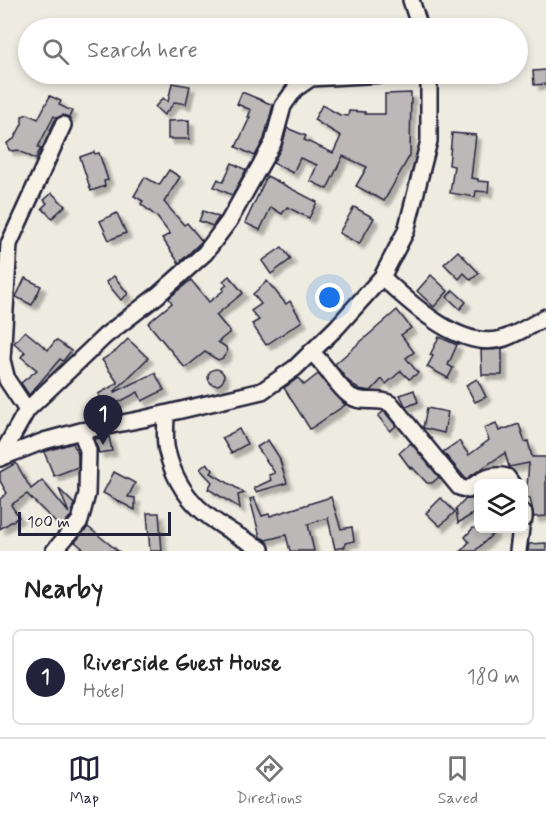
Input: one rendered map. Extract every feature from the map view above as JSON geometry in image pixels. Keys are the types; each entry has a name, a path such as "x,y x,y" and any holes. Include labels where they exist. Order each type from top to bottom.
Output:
{"street":[{"path":"411,0 417,18"},
{"path":"0,458 27,410 105,336 158,295 205,253 229,221 273,143 283,106 295,88 301,84"},
{"path":"0,458 44,441 81,431 262,391 295,368 382,277 406,231 429,141 429,84"},
{"path":"9,244 63,125"},
{"path":"15,216 9,244 2,360 7,380 27,410"},
{"path":"382,277 411,304 445,327 478,340 503,339 546,317"},
{"path":"311,352 321,360 350,396 359,400 387,401 392,405 459,487 468,490 474,485"},
{"path":"166,414 166,450 176,478 190,501 219,525 261,549"},
{"path":"54,551 80,521 87,494 88,450 81,431"},
{"path":"484,479 492,476 509,479"},
{"path":"518,551 521,533"}],"building":[{"path":"546,70 546,84 534,85 533,71"},
{"path":"172,84 190,86 186,104 175,102 164,115 155,107 163,98 168,102"},
{"path":"242,92 273,105 264,139 255,156 236,147 251,110 237,104"},
{"path":"411,93 410,155 384,201 356,186 367,167 343,156 327,189 310,181 317,165 300,158 293,173 273,163 282,146 287,128 306,136 304,140 333,153 341,136 314,120 322,105 340,115 348,116 349,111 385,114 385,94"},
{"path":"50,96 61,101 59,105 72,111 69,117 54,116 38,147 41,148 35,159 18,150 9,150 7,143 14,139 22,124 22,116 28,114 38,119"},
{"path":"189,120 189,139 168,139 168,121"},
{"path":"452,133 476,135 471,178 489,182 488,192 476,191 475,197 450,193 454,166 449,165"},
{"path":"94,152 99,153 108,180 104,181 105,186 91,191 80,157"},
{"path":"232,163 246,170 232,195 214,187 218,179 223,182"},
{"path":"169,170 180,177 164,202 184,225 187,223 202,241 179,263 162,238 170,234 157,217 141,204 143,201 134,196 145,177 159,185"},
{"path":"267,176 317,202 309,218 287,207 282,214 271,207 260,230 245,223"},
{"path":"52,193 65,206 52,218 42,208 47,203 44,200"},
{"path":"354,207 374,218 359,244 339,233"},
{"path":"203,211 219,217 213,226 199,221"},
{"path":"117,213 126,233 109,240 100,221"},
{"path":"282,247 291,259 271,274 262,261"},
{"path":"458,251 479,273 471,280 464,273 459,279 444,264"},
{"path":"431,275 448,291 434,307 417,291"},
{"path":"114,276 128,294 121,300 106,282"},
{"path":"229,276 243,293 216,315 230,332 218,342 226,347 227,352 223,358 218,360 205,352 185,368 148,323 172,303 169,298 191,280 209,302 224,290 223,288 227,285 223,281"},
{"path":"25,278 41,286 32,305 16,297"},
{"path":"267,281 286,304 290,301 302,321 266,345 252,324 259,320 251,311 261,304 253,294"},
{"path":"453,290 466,302 460,309 447,297"},
{"path":"397,310 411,328 401,335 414,352 406,358 418,373 409,379 401,371 386,384 382,379 371,391 359,389 347,380 335,364"},
{"path":"25,331 48,350 56,340 71,351 63,361 60,359 29,395 21,383 37,370 21,357 25,352 14,343"},
{"path":"439,337 457,345 448,365 453,368 448,378 427,367"},
{"path":"128,339 148,358 113,393 155,373 164,390 142,401 138,392 106,409 98,394 118,383 102,360"},
{"path":"502,348 502,375 482,375 481,350"},
{"path":"216,369 224,377 216,385 208,377"},
{"path":"318,374 345,405 310,429 284,388 298,378 304,385"},
{"path":"477,379 486,397 475,402 466,385"},
{"path":"414,390 418,402 406,407 400,395"},
{"path":"427,408 448,412 444,433 423,428"},
{"path":"384,411 396,426 390,431 378,416"},
{"path":"496,423 499,431 519,424 525,442 528,441 532,457 546,457 546,516 534,517 530,498 528,498 529,463 509,467 505,453 466,479 443,452 459,441 469,455 489,440 484,428"},
{"path":"239,429 247,444 231,453 222,438"},
{"path":"109,436 112,451 99,453 95,439"},
{"path":"268,440 279,457 287,483 256,492 254,488 271,480 269,475 275,473 257,447"},
{"path":"73,443 78,455 78,467 54,476 44,452"},
{"path":"411,443 439,477 432,483 427,483 412,467 411,469 399,453"},
{"path":"16,463 31,489 42,480 69,513 59,489 74,504 71,516 61,528 27,494 11,505 19,517 0,529 0,499 7,493 0,481 0,472"},
{"path":"207,463 213,470 211,473 245,493 238,495 240,508 208,489 212,482 200,469"},
{"path":"114,472 135,483 128,497 135,498 135,510 103,493"},
{"path":"474,496 474,513 458,523 456,509 466,499"},
{"path":"331,497 341,529 352,527 354,541 345,543 345,547 335,549 328,518 308,524 314,551 290,551 286,535 266,540 260,537 250,499 254,498 262,516 269,514 270,516"},
{"path":"441,498 455,512 440,526 426,513"},
{"path":"147,513 159,513 162,551 150,551"},
{"path":"88,527 118,551 86,551 75,542"},
{"path":"473,528 474,533 494,533 475,551 461,551 469,542 465,537"},
{"path":"546,543 546,551 528,551 529,544"}],"place":[{"name":"Riverside Guest House","path":"103,445"}]}
